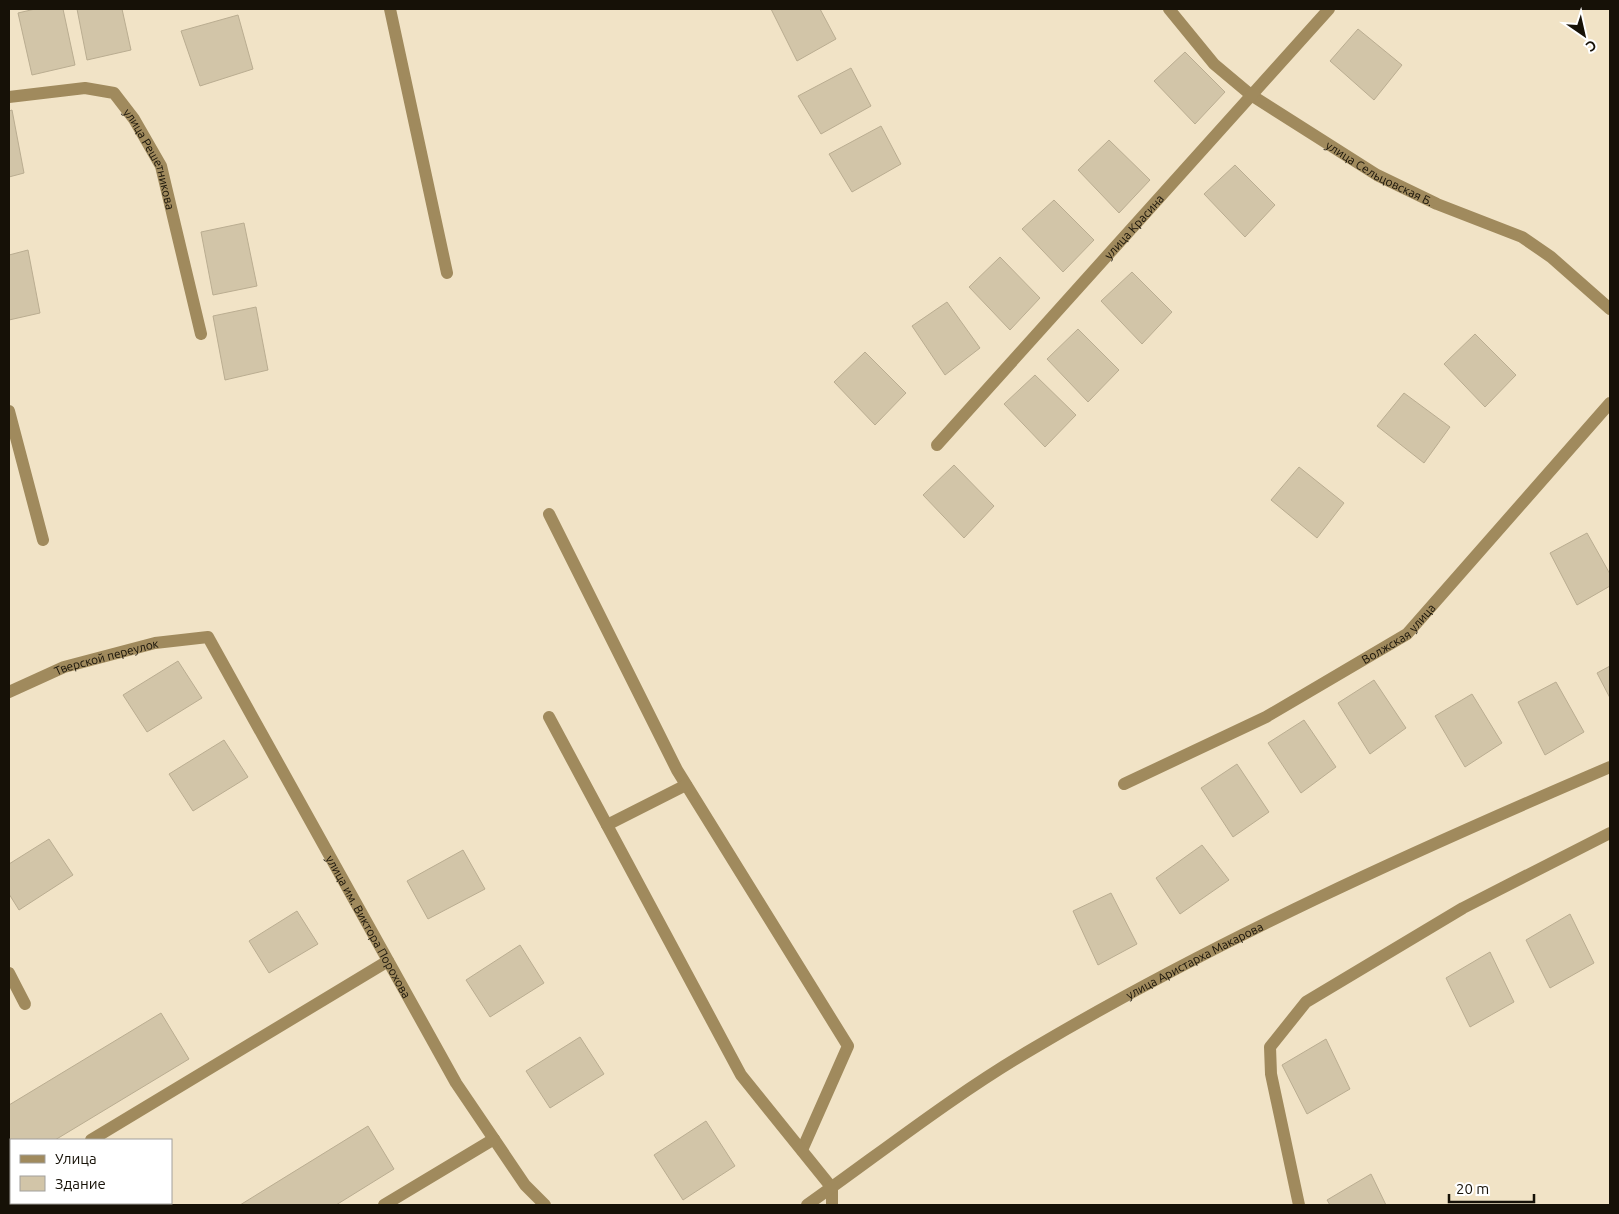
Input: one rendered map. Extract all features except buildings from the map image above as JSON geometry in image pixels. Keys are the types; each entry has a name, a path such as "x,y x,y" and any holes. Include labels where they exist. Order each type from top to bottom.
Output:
{"street":[{"path":"390,9 447,273"},
{"name":"улица Сельцовская Б.","path":"1169,9 1214,64 1251,95 1378,174 1437,204 1522,237 1551,257 1610,309"},
{"name":"улица Красина","path":"937,445 1329,9"},
{"name":"улица Решетникова","path":"9,97 85,88 114,94 134,119 161,166 201,334"},
{"name":"Волжская улица","path":"1124,784 1266,717 1407,634 1610,403"},
{"path":"9,411 43,540"},
{"path":"549,514 686,785 848,1046 802,1150"},
{"name":"Тверской переулок","path":"9,692 64,667 155,643 208,637"},
{"name":"улица им. Виктора Порохова","path":"208,637 456,1083 525,1185 545,1205"},
{"path":"548,716 741,1075 832,1188 832,1205"},
{"name":"улица Аристарха Макарова","path":"807,1205 946,1106 1033,1048 1128,995 1432,843 1610,767"},
{"path":"607,825 686,785"},
{"path":"1299,1205 1271,1074 1270,1047 1306,1002 1463,908 1610,832"},
{"path":"93,1139 388,961"},
{"path":"9,972 25,1004"},
{"path":"384,1205 494,1139"}]}
